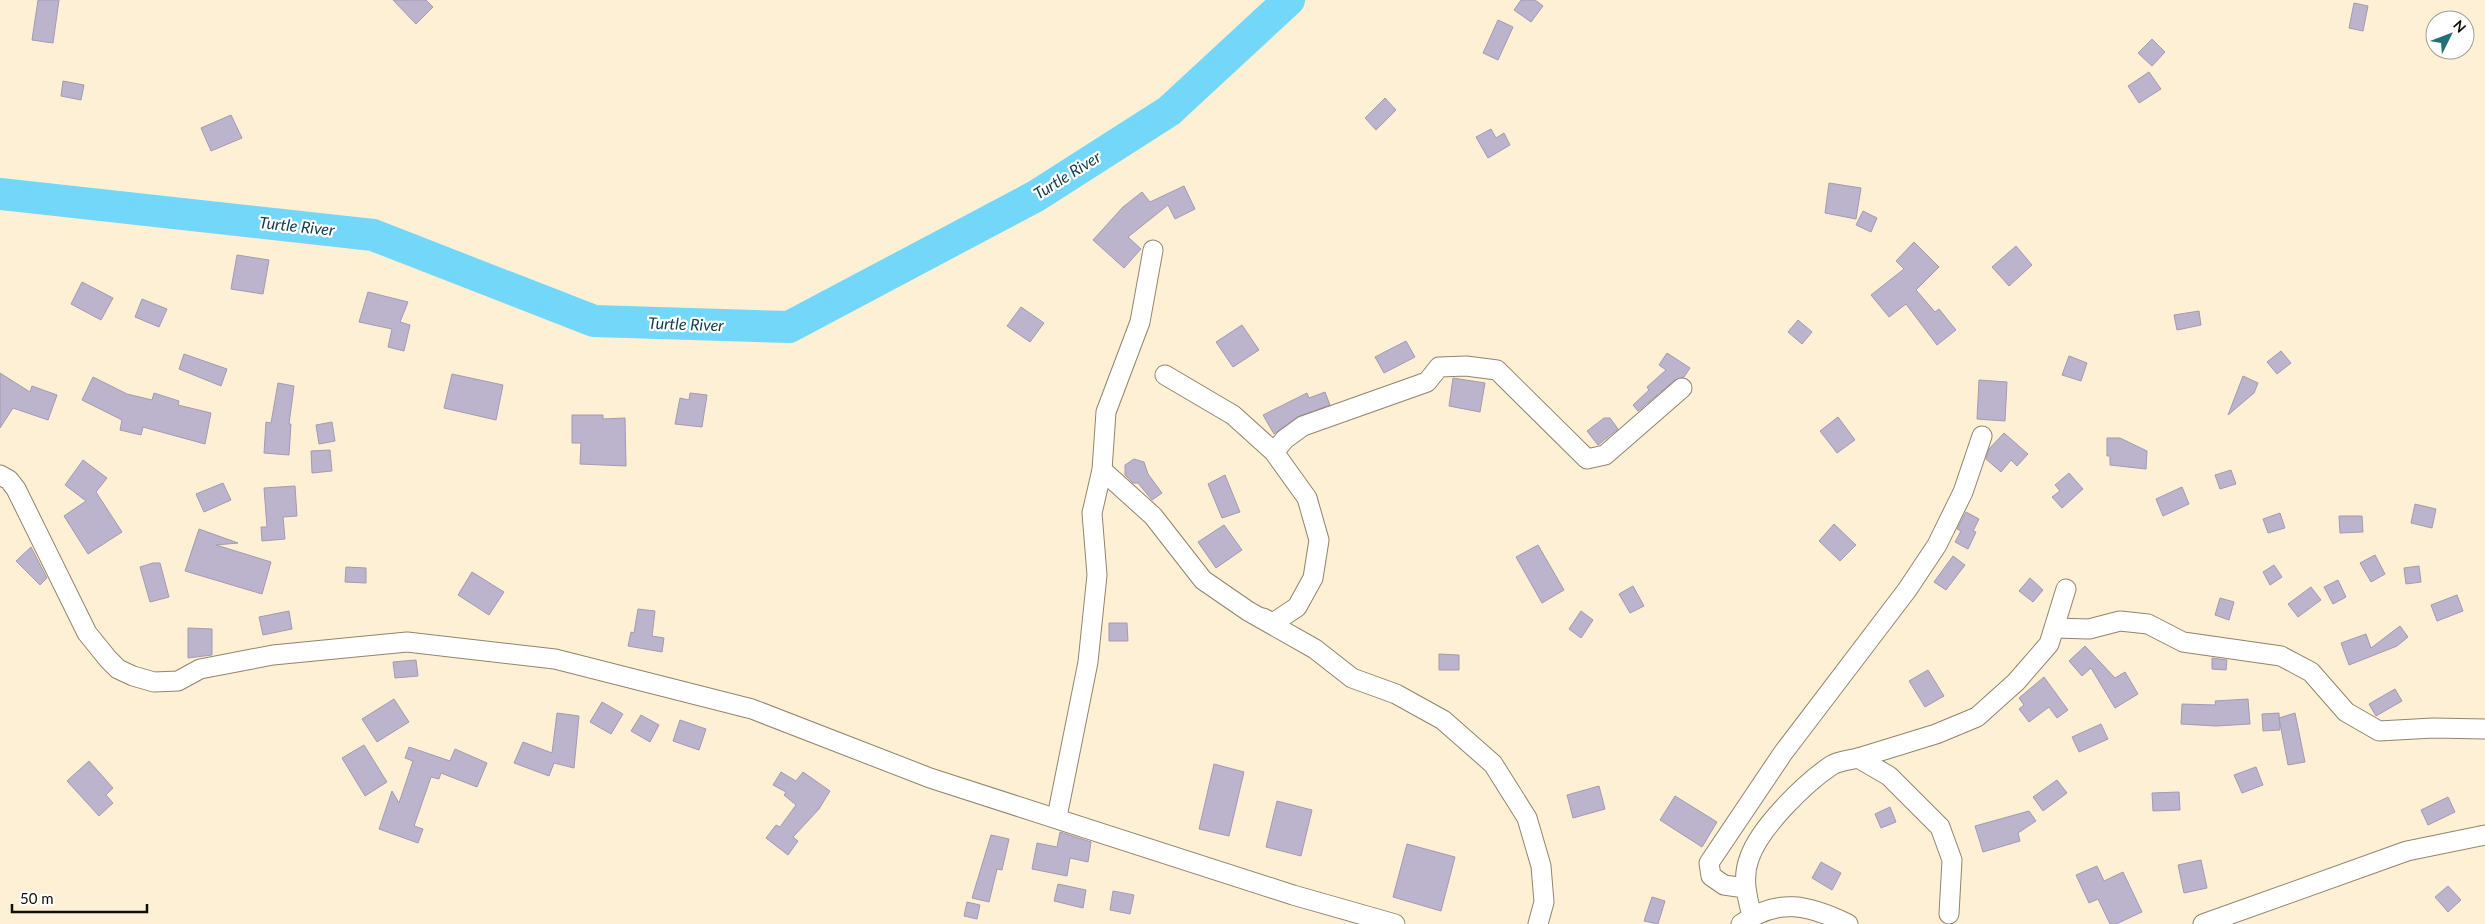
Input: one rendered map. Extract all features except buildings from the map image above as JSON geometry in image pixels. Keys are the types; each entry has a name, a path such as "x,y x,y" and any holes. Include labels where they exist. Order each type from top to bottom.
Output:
{"street":[{"path":"1056,817 1088,662 1098,575 1092,513 1102,470 1106,412 1140,322 1152,250"},
{"path":"1274,452 1285,439 1303,426 1428,382 1439,367 1466,366 1497,370 1587,459 1605,456 1682,388"},
{"path":"1102,470 1152,516 1203,580 1272,624 1297,607 1313,578 1319,540 1306,498 1274,452 1233,415 1165,375"},
{"path":"1745,888 1724,886 1711,876 1709,863 1783,753 1907,590 1937,545 1963,492 1982,436"},
{"path":"0,475 9,480 16,489 87,633 113,664 133,676 154,682 178,681 200,669 273,655 407,642 556,659 752,709 930,778 1056,817 1293,895 1395,924"},
{"path":"1848,924 1821,911 1802,906 1780,907 1746,920 1745,888 1748,860 1761,833 1794,798 1834,764 1936,734 1977,717 2016,682 2049,644 2066,589"},
{"path":"1248,610 1315,649 1352,678 1396,694 1443,720 1493,764 1527,818 1541,866 1544,902 1538,924"},
{"path":"2055,628 2089,629 2120,621 2148,624 2182,642 2281,656 2311,672 2346,712 2378,731 2433,728 2485,729"},
{"path":"1858,758 1889,776 1940,827 1952,860 1949,914"},
{"path":"2203,924 2407,851 2485,835"}],"waterway":[{"name":"Turtle River","path":"0,194 373,235 594,321 789,327 1036,196 1169,111 1289,0"}]}
